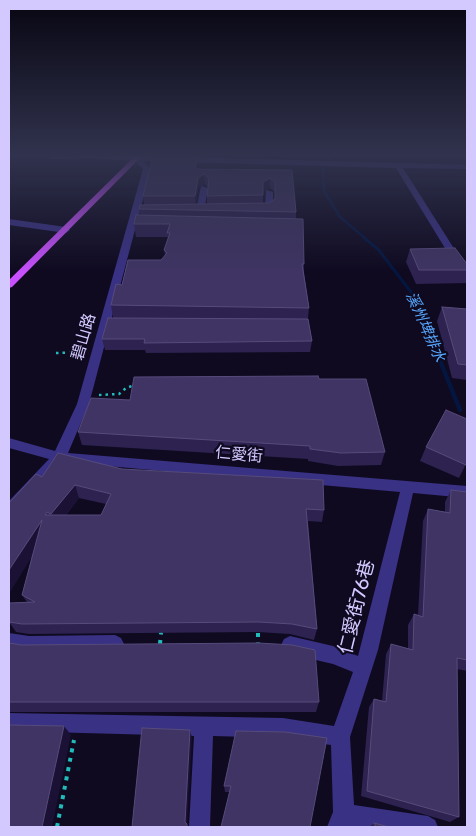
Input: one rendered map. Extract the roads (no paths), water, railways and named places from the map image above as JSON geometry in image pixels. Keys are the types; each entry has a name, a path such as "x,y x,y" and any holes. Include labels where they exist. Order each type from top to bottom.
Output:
{"main road":[{"path":"9,285 102,194"}],"street":[{"name":"碧山路","path":"9,510 59,457 85,396 97,352 110,324 143,194"},
{"path":"191,211 203,210 204,194"},
{"path":"251,209 269,209 269,194"},
{"path":"416,194 467,276"},
{"path":"9,222 66,230"},
{"name":"仁愛街","path":"9,443 59,457 467,492"},
{"name":"仁愛街76巷","path":"340,737 364,667 408,486"},
{"path":"9,642 29,645 131,644"},
{"path":"258,643 290,645 319,651 364,667"},
{"path":"9,722 283,728 340,737 343,823 428,827"},
{"path":"199,827 204,725"}],"waterway":[{"name":"溪州埤排水","path":"326,194 340,217 366,239"},
{"name":"溪州埤排水","path":"364,238 378,249 414,296 433,342"},
{"name":"溪州埤排水","path":"432,341 460,410"}]}
